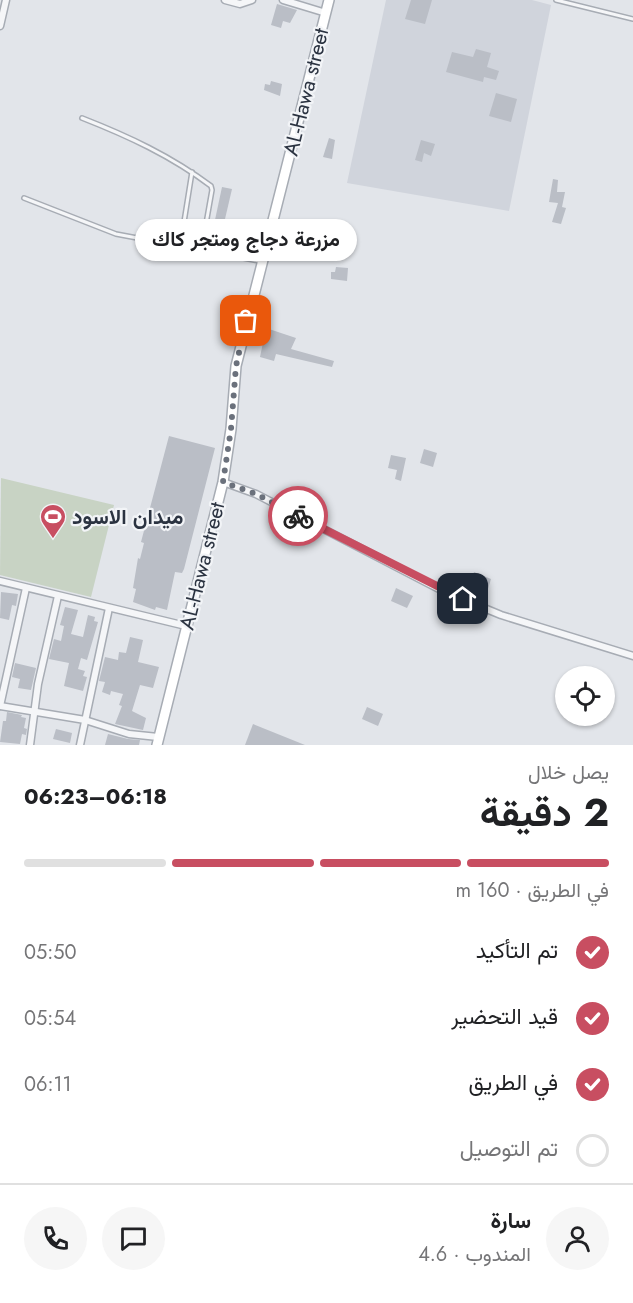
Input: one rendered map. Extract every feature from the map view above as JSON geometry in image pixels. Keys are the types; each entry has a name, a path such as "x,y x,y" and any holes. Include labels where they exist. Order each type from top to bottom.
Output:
{"street":[{"path":"225,0 240,4 252,0"},
{"path":"283,0 326,13"},
{"name":"AL-Hawa street","path":"157,741 223,482 231,429 236,366 329,0"},
{"path":"0,26 4,1"},
{"path":"223,482 256,494 443,591 501,615 633,656"},
{"path":"0,581 186,626"},
{"path":"26,588 0,706 85,720 157,741"},
{"path":"30,745 38,684 58,596"},
{"path":"80,745 109,608"}],"lane":[{"path":"556,0 633,19"},
{"path":"82,118 129,136 192,172 211,186 201,252"},
{"path":"180,247 192,172"},
{"path":"24,198 116,234 261,262"}],"shaded area":[{"path":"386,0 532,0 551,5 509,211 347,183"}],"green space":[{"name":"ميدان الاسود","path":"1,478 114,505 91,597 0,575"}],"building":[{"path":"411,0 432,0 425,24 405,19"},
{"path":"277,4 297,10 290,23 283,21 281,28 271,25"},
{"path":"476,49 491,53 487,67 499,71 496,80 484,77 483,82 446,72 452,52 473,57"},
{"path":"271,81 282,84 280,96 264,90 265,84 270,85"},
{"path":"496,93 517,99 511,122 489,116"},
{"path":"329,138 335,140 332,159 323,157"},
{"path":"421,140 435,144 431,156 424,153 422,162 415,160"},
{"path":"553,179 558,180 557,192 565,192 562,207 566,208 561,224 552,222 558,203 549,202"},
{"path":"222,187 232,189 218,249 209,248"},
{"path":"336,267 348,268 347,281 331,279 331,272 335,272"},
{"path":"266,328 296,338 291,349 334,361 332,367 276,354 274,361 260,357"},
{"path":"169,436 215,448 184,569 182,573 175,572 167,610 156,607 155,610 133,602 136,589 133,588 138,558 140,559 144,543 141,542"},
{"path":"424,449 437,453 433,467 420,463"},
{"path":"391,455 406,458 401,481 395,479 397,470 388,468"},
{"path":"474,572 491,579 488,589 470,582"},
{"path":"396,588 413,596 407,608 391,601"},
{"path":"1,592 18,594 16,606 12,605 9,620 0,618"},
{"path":"65,607 78,610 71,634 83,637 88,615 95,617 94,621 98,622 87,660 81,658 78,669 85,671 83,676 87,677 83,691 64,686 69,663 49,659 54,639 61,641 64,626 60,625"},
{"path":"130,637 143,640 138,662 159,667 153,688 140,685 132,711 146,718 143,730 115,724 122,706 119,705 123,694 111,691 110,695 102,692 105,682 99,681 105,657 118,660 119,652 126,653"},
{"path":"15,663 36,668 31,690 18,688 20,679 12,677"},
{"path":"367,707 383,714 378,726 362,719"},
{"path":"7,712 26,718 24,728 27,729 26,735 22,734 20,744 0,742 3,721 6,721"},
{"path":"253,724 305,745 245,745"},
{"path":"56,729 72,733 70,743 53,739"},
{"path":"108,734 140,740 139,745 105,745"}],"way so far":[{"path":"246,321 236,366 231,429 223,482 256,494 298,516"}],"place":[{"name":"مزرعة دجاج ومتجر كاك","path":"246,321"},
{"name":"ميدان الاسود","path":"53,540"}],"route":[{"path":"298,516 443,591 463,599"}]}
